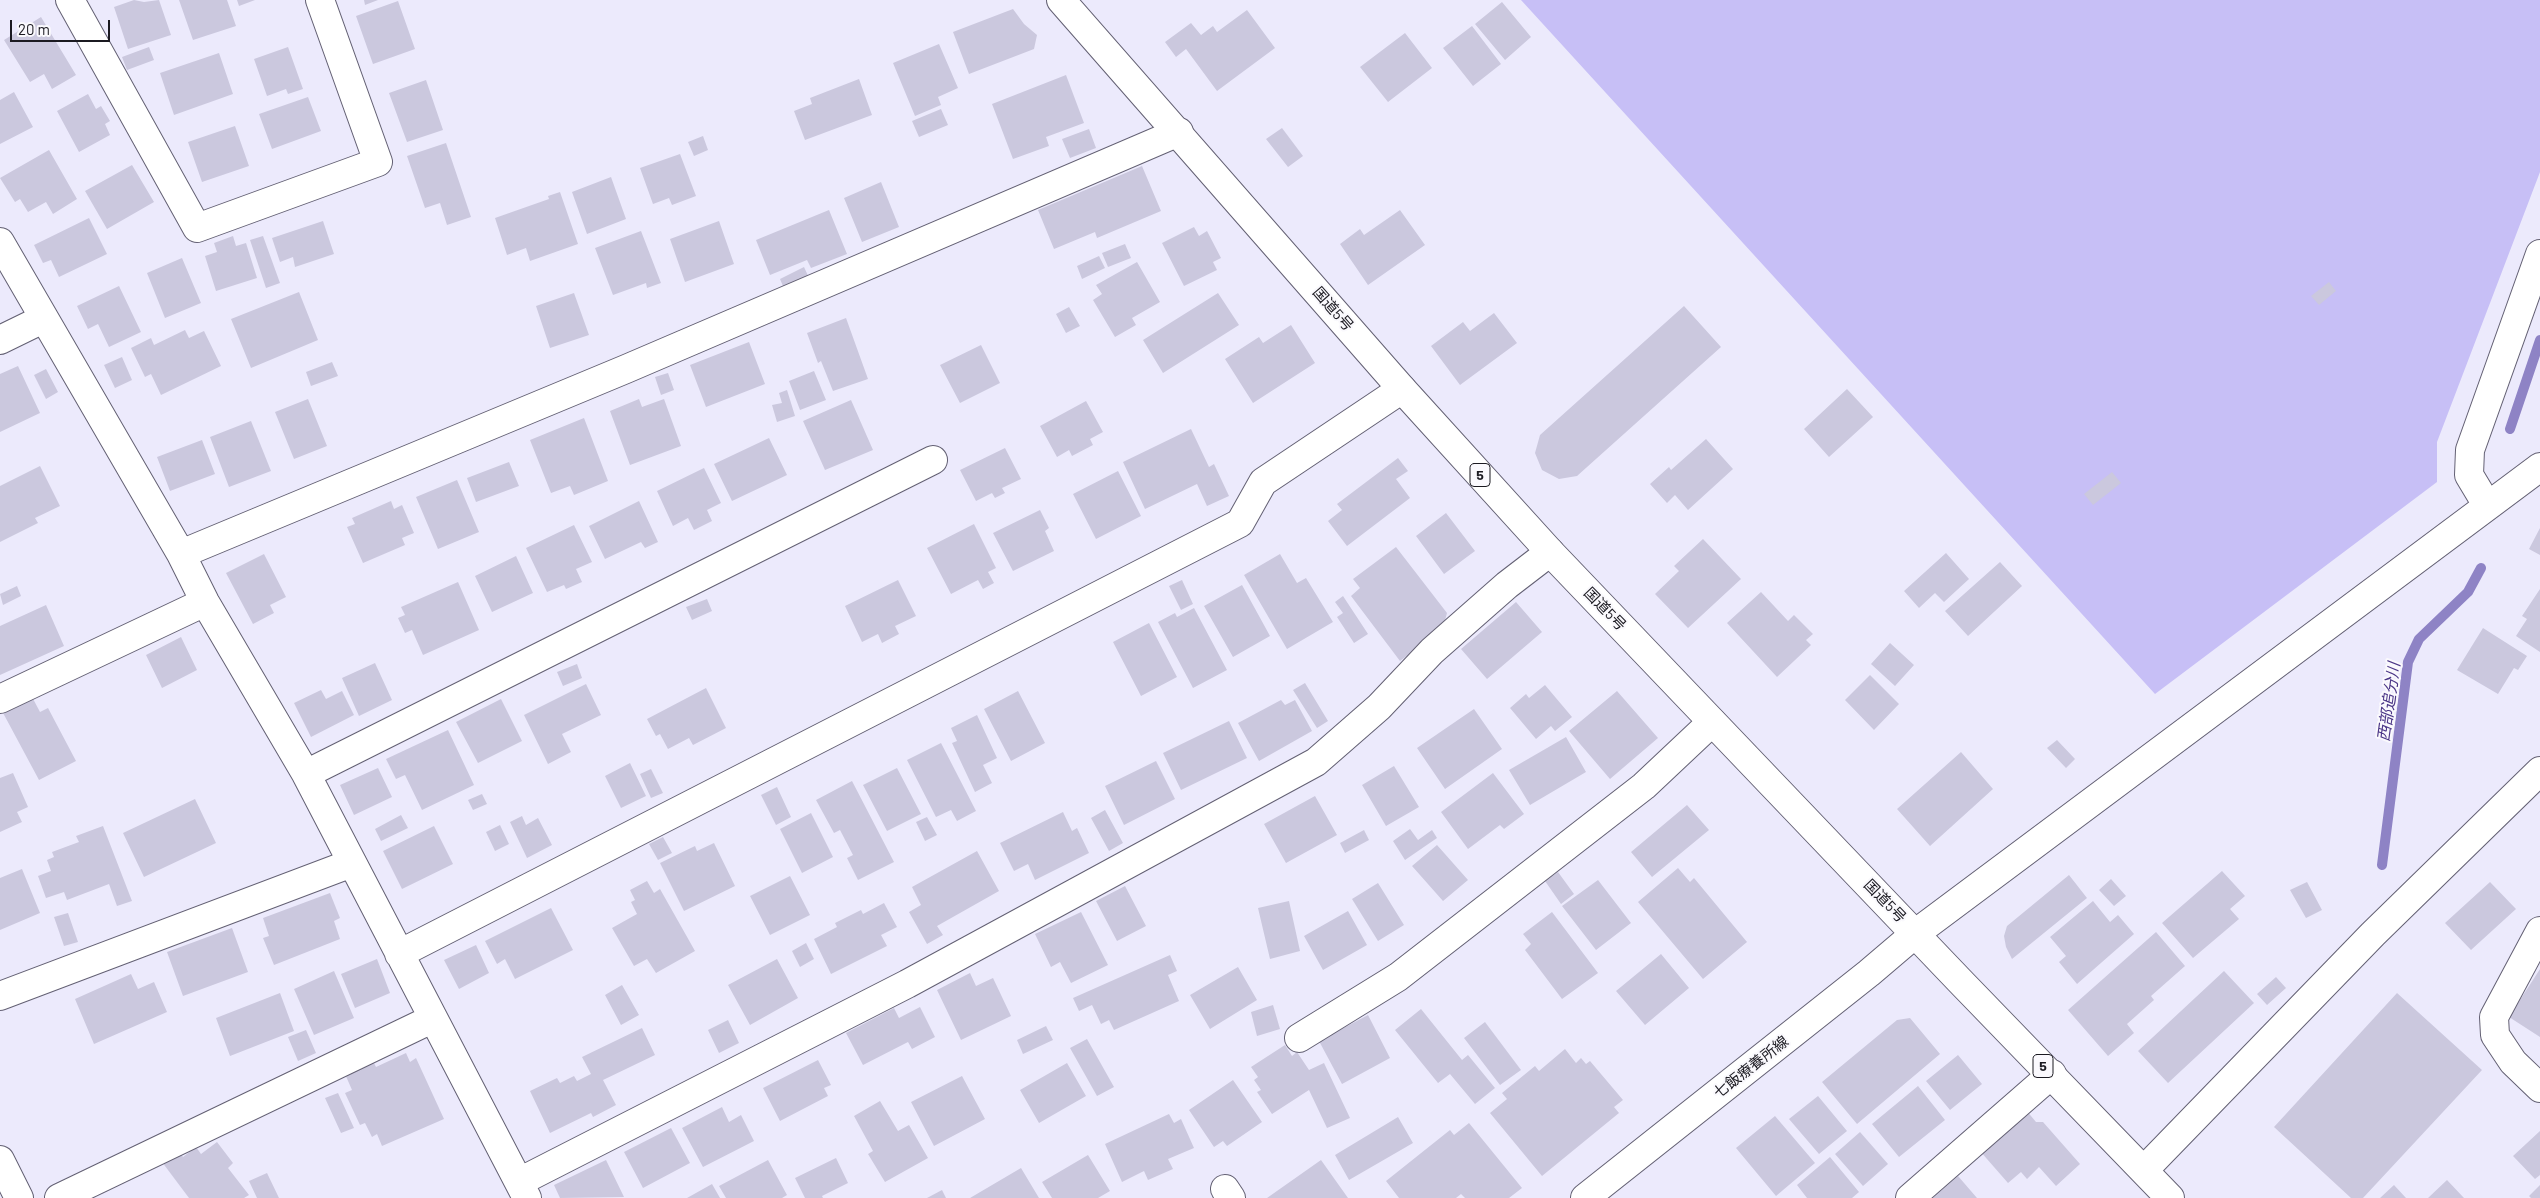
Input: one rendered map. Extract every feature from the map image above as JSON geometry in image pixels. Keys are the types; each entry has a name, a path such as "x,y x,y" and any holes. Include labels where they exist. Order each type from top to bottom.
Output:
{"main road":[{"path":"70,0 197,228 378,162 320,0"},
{"name":"国道5号","path":"1062,0 1402,389 1550,552 1916,933 1958,980 2052,1074 2170,1198"},
{"path":"181,554 768,308 1179,132"},
{"path":"0,242 181,554 205,602 306,774 398,954 523,1190 1316,762 1379,707 1432,651 1507,585 1550,552"},
{"path":"2487,505 2469,475 2470,450 2540,254"},
{"path":"0,340 43,319"},
{"path":"398,954 1240,523 1263,482 1402,389"},
{"path":"306,774 933,460"},
{"name":"七飯療養所線","path":"1585,1198 1870,973 1916,933 2540,467"},
{"path":"0,699 205,602"},
{"path":"1299,1038 1406,971 1644,786 1712,722"},
{"path":"2144,1170 2373,934 2540,771"},
{"path":"0,996 352,863"},
{"path":"2540,931 2494,1017 2495,1035 2513,1062 2540,1088"},
{"path":"59,1198 432,1019"},
{"path":"1910,1198 2052,1074"},
{"path":"0,1160 19,1198"}],"shaded area":[{"path":"1521,0 2540,0 2540,172 2437,442 2437,482 2155,694"}],"building":[{"path":"134,0 144,2 159,0 171,35 128,49 114,7"},
{"path":"179,0 227,0 236,26 193,40"},
{"path":"237,0 255,0 239,6"},
{"path":"364,0 378,0 365,5"},
{"path":"398,1 415,49 373,64 356,16"},
{"path":"1502,2 1531,37 1505,60 1475,24"},
{"path":"1013,9 1024,24 1037,35 1034,49 969,74 953,32"},
{"path":"1247,10 1275,48 1217,91 1186,49 1176,57 1165,42 1191,23 1201,35 1213,26 1217,32"},
{"path":"41,17 76,75 52,89 44,74 30,82 4,40"},
{"path":"1472,26 1501,64 1473,86 1443,48"},
{"path":"1405,33 1432,68 1388,102 1360,67"},
{"path":"939,44 958,88 938,97 941,105 915,116 893,63"},
{"path":"149,47 154,60 127,70 122,57"},
{"path":"288,47 303,89 288,94 286,89 267,96 254,59"},
{"path":"219,53 233,94 174,115 160,73"},
{"path":"1066,75 1084,123 1046,137 1049,146 1013,159 992,104"},
{"path":"859,79 872,115 805,140 794,111 812,104 810,98"},
{"path":"426,80 443,130 407,142 389,93"},
{"path":"14,92 33,127 0,144 0,100"},
{"path":"88,94 96,109 101,106 110,121 105,124 110,135 79,152 57,111"},
{"path":"308,97 321,131 272,149 259,114"},
{"path":"941,109 948,125 919,137 912,121"},
{"path":"235,126 249,166 202,182 188,142"},
{"path":"1282,128 1303,156 1288,167 1266,139"},
{"path":"1089,129 1096,148 1070,158 1062,139"},
{"path":"703,136 708,150 694,156 688,142"},
{"path":"446,143 471,217 447,225 440,203 425,208 407,156"},
{"path":"49,150 77,199 53,214 46,202 28,212 20,199 15,202 0,178"},
{"path":"680,154 696,196 672,205 669,198 653,204 640,168"},
{"path":"132,165 154,202 107,229 85,191"},
{"path":"1142,166 1161,211 1097,238 1095,232 1054,249 1038,210"},
{"path":"611,177 626,219 587,234 572,192"},
{"path":"881,182 899,227 862,242 844,198"},
{"path":"560,192 578,244 530,261 526,248 507,255 495,218 549,199 548,196"},
{"path":"829,210 847,254 811,268 807,260 770,275 756,240"},
{"path":"1400,210 1425,245 1368,285 1340,244 1360,229 1364,235"},
{"path":"89,218 107,254 59,277 51,260 43,263 34,245"},
{"path":"323,221 334,254 295,267 293,257 280,262 272,238"},
{"path":"719,221 734,264 685,282 670,239"},
{"path":"1194,227 1199,236 1207,231 1221,258 1213,262 1217,270 1184,286 1162,243"},
{"path":"641,231 661,283 647,288 646,283 613,295 595,248"},
{"path":"233,236 236,246 246,243 257,278 216,291 205,256 217,252 214,243"},
{"path":"263,236 280,283 266,288 250,240"},
{"path":"1125,244 1131,258 1108,267 1102,253"},
{"path":"1099,256 1105,268 1082,279 1077,266"},
{"path":"182,258 201,303 165,318 147,273"},
{"path":"1137,262 1160,302 1132,318 1136,325 1115,337 1093,300 1102,294 1096,285"},
{"path":"804,267 810,280 785,291 780,279"},
{"path":"2329,282 2336,291 2319,305 2311,296"},
{"path":"119,286 141,332 109,347 98,324 88,329 77,306"},
{"path":"299,292 318,340 251,368 231,319"},
{"path":"574,293 589,335 550,348 536,306"},
{"path":"1218,293 1239,325 1163,373 1143,340"},
{"path":"1684,306 1721,347 1577,476 1559,479 1542,470 1535,453 1540,435"},
{"path":"1069,307 1080,326 1066,333 1056,314"},
{"path":"1494,313 1517,343 1460,385 1431,346 1463,322 1470,331"},
{"path":"846,318 868,379 833,391 821,361 818,363 807,333"},
{"path":"1291,325 1315,363 1253,403 1225,359 1259,337 1263,343"},
{"path":"185,330 189,338 204,331 221,366 161,395 151,374 145,377 131,348 151,338 154,345"},
{"path":"749,342 765,384 706,407 690,365"},
{"path":"981,345 1000,383 960,403 940,365"},
{"path":"122,357 132,380 115,388 104,365"},
{"path":"332,362 338,376 311,386 306,372"},
{"path":"18,366 40,413 0,432 0,374"},
{"path":"46,369 58,392 46,399 34,375"},
{"path":"814,371 826,400 800,410 789,381"},
{"path":"668,373 674,390 661,395 655,377"},
{"path":"1847,389 1873,417 1829,457 1804,429"},
{"path":"787,390 795,416 777,422 772,405 782,403 779,393"},
{"path":"308,399 327,446 294,459 275,412"},
{"path":"639,399 642,407 664,399 681,446 630,465 610,411"},
{"path":"851,400 873,450 825,470 803,421"},
{"path":"1086,401 1103,432 1090,439 1093,445 1072,456 1069,450 1057,457 1040,426"},
{"path":"584,418 608,481 574,495 570,486 551,493 530,440"},
{"path":"251,421 271,471 229,487 210,437"},
{"path":"1191,429 1209,467 1214,464 1229,496 1207,506 1197,484 1145,509 1123,462"},
{"path":"769,438 787,475 732,501 714,464"},
{"path":"1706,439 1733,469 1688,510 1675,495 1667,503 1650,484 1669,467 1671,470"},
{"path":"202,440 215,474 170,491 157,457"},
{"path":"1005,448 1021,479 1002,488 1005,493 995,498 992,493 976,501 960,470"},
{"path":"1398,458 1408,471 1396,479 1410,498 1347,546 1328,521 1342,510 1337,504"},
{"path":"509,462 519,486 476,502 467,478"},
{"path":"40,466 60,506 35,518 38,523 0,542 0,486"},
{"path":"704,468 721,503 707,510 712,521 694,530 688,518 673,526 657,491"},
{"path":"1118,471 1141,516 1096,539 1073,494"},
{"path":"2112,472 2121,483 2093,505 2084,494"},
{"path":"457,480 479,532 438,549 416,497"},
{"path":"391,501 394,509 402,505 414,533 402,538 405,545 363,563 347,527 355,524 352,518"},
{"path":"639,501 658,542 645,548 641,542 605,559 589,526"},
{"path":"1040,510 1049,528 1045,531 1054,551 1013,571 993,533"},
{"path":"1446,513 1475,551 1444,574 1416,536"},
{"path":"974,524 996,568 988,572 994,583 983,589 978,580 951,594 927,548"},
{"path":"574,525 592,562 576,569 582,582 566,589 564,585 547,592 526,548"},
{"path":"2540,528 2540,555 2529,549"},
{"path":"1703,539 1741,579 1688,628 1655,594 1679,571 1674,566"},
{"path":"1396,547 1447,613 1443,628 1400,661 1351,596 1360,588 1353,579"},
{"path":"1946,553 1969,579 1944,602 1935,593 1919,608 1904,591"},
{"path":"264,554 286,597 270,605 274,613 253,624 226,573"},
{"path":"1280,554 1297,583 1306,578 1333,622 1287,649 1244,575"},
{"path":"516,556 533,593 492,612 475,576"},
{"path":"2000,562 2022,586 1968,636 1945,611"},
{"path":"898,580 916,616 895,626 899,634 882,643 878,634 862,642 845,606"},
{"path":"1182,580 1193,604 1181,610 1169,586"},
{"path":"458,582 479,630 423,655 412,630 405,633 398,618 405,615 401,607"},
{"path":"1242,585 1270,636 1233,657 1204,606"},
{"path":"17,586 21,596 3,605 0,594"},
{"path":"2540,589 2540,652 2516,636 2527,619 2522,616"},
{"path":"1761,592 1788,621 1794,615 1813,634 1806,640 1811,645 1777,677 1727,623"},
{"path":"1343,596 1368,634 1354,643 1337,617 1343,613 1335,602"},
{"path":"707,599 712,611 692,620 686,607"},
{"path":"1516,602 1542,632 1487,679 1461,649"},
{"path":"46,605 64,646 0,675 0,626"},
{"path":"1194,608 1227,670 1193,688 1158,622 1175,613 1177,617"},
{"path":"1149,623 1177,677 1141,696 1113,642"},
{"path":"2483,628 2527,656 2518,670 2514,668 2498,694 2457,670"},
{"path":"181,637 197,670 162,688 146,655"},
{"path":"1890,643 1914,665 1895,686 1871,664"},
{"path":"375,663 392,700 359,716 342,678"},
{"path":"577,664 582,678 563,686 557,672"},
{"path":"1870,675 1899,704 1874,730 1845,700"},
{"path":"1305,683 1328,721 1317,728 1293,690"},
{"path":"586,684 601,715 562,734 571,752 548,764 524,715"},
{"path":"1545,685 1572,717 1555,731 1551,726 1536,739 1510,708 1526,694 1529,698"},
{"path":"706,688 726,728 693,745 689,738 668,749 660,734 656,736 647,719"},
{"path":"321,690 326,699 342,691 354,715 311,737 294,703"},
{"path":"1018,691 1045,743 1011,761 984,709"},
{"path":"1617,691 1658,738 1610,779 1569,731"},
{"path":"31,695 40,712 48,708 76,761 39,780 2,711"},
{"path":"501,699 522,741 478,763 456,722"},
{"path":"1281,700 1285,705 1295,700 1312,731 1259,761 1238,723"},
{"path":"1474,709 1502,749 1445,789 1417,748"},
{"path":"977,715 997,758 983,765 992,783 975,792 952,743 957,741 951,728"},
{"path":"1229,721 1247,758 1181,790 1163,753"},
{"path":"448,730 474,785 422,810 405,775 396,779 386,759"},
{"path":"1566,737 1586,772 1530,805 1509,770"},
{"path":"2057,740 2075,759 2066,768 2047,748"},
{"path":"941,743 976,811 957,821 951,810 936,817 907,760"},
{"path":"1961,752 1993,789 1930,846 1897,809"},
{"path":"1156,761 1175,799 1124,825 1105,786"},
{"path":"630,763 646,796 621,808 605,776"},
{"path":"1394,766 1419,807 1386,826 1362,785"},
{"path":"378,768 392,797 354,815 340,785"},
{"path":"897,768 921,814 887,831 863,785"},
{"path":"651,769 663,793 651,798 640,774"},
{"path":"13,773 28,807 17,812 22,822 0,832 0,778"},
{"path":"1493,773 1524,814 1504,829 1500,825 1468,849 1441,812"},
{"path":"852,781 894,862 858,880 847,858 853,855 840,830 834,833 816,800"},
{"path":"777,787 791,817 776,825 761,795"},
{"path":"482,794 487,804 473,810 468,800"},
{"path":"1315,796 1337,835 1286,863 1264,824"},
{"path":"195,799 216,843 144,877 123,833"},
{"path":"1687,805 1709,830 1652,877 1631,852"},
{"path":"1105,810 1123,843 1109,851 1091,818"},
{"path":"1063,812 1072,831 1077,828 1089,853 1035,880 1028,864 1014,871 1000,843"},
{"path":"811,813 833,857 802,873 780,829"},
{"path":"401,815 408,828 381,841 375,829"},
{"path":"522,816 526,825 538,818 552,845 527,858 510,822"},
{"path":"927,817 937,835 925,841 916,822"},
{"path":"500,825 509,844 495,851 486,832"},
{"path":"103,826 132,901 117,906 109,884 67,900 64,892 46,898 38,876 51,871 47,860 54,857 52,852 79,842 76,836"},
{"path":"434,826 453,864 402,889 383,851"},
{"path":"1410,829 1418,840 1432,830 1437,838 1405,860 1393,841"},
{"path":"1364,830 1369,840 1345,853 1340,843"},
{"path":"663,837 672,853 658,860 649,844"},
{"path":"714,843 735,886 684,911 660,863 695,846 697,851"},
{"path":"1437,845 1468,880 1443,901 1412,866"},
{"path":"977,851 999,891 937,926 943,935 927,944 909,912 921,905 912,887"},
{"path":"1678,868 1690,882 1694,878 1747,942 1703,979 1638,902"},
{"path":"22,869 40,913 0,930 0,878"},
{"path":"2222,871 2245,896 2230,909 2239,919 2193,958 2162,923"},
{"path":"1558,872 1574,894 1561,904 1545,881"},
{"path":"2069,875 2087,898 2012,959 2006,947 2004,936 2007,926"},
{"path":"790,876 810,915 770,935 750,896"},
{"path":"2111,879 2126,896 2114,906 2099,890"},
{"path":"1598,880 1631,923 1596,950 1562,906"},
{"path":"647,881 654,893 660,889 695,951 656,973 647,959 634,966 612,928 637,914 631,902 635,900 630,890"},
{"path":"2307,882 2322,910 2306,918 2290,890"},
{"path":"2490,882 2516,909 2471,950 2445,923"},
{"path":"1378,883 1404,925 1378,941 1352,899"},
{"path":"1125,886 1146,926 1117,941 1096,901"},
{"path":"330,893 340,918 334,921 340,939 274,965 263,938 269,936 263,918"},
{"path":"1289,901 1300,951 1270,959 1258,908"},
{"path":"2093,901 2110,922 2118,915 2134,934 2077,984 2059,962 2066,956 2050,937"},
{"path":"884,903 897,927 881,935 887,946 831,974 814,939 837,927 835,923 861,910 863,914"},
{"path":"551,908 573,950 515,979 505,959 497,964 485,941"},
{"path":"1348,911 1367,945 1323,970 1304,936"},
{"path":"1081,912 1108,965 1071,983 1060,962 1051,967 1035,934"},
{"path":"1552,912 1598,973 1562,999 1525,950 1531,944 1523,934"},
{"path":"68,913 78,942 64,946 54,917"},
{"path":"232,928 248,972 183,996 167,952"},
{"path":"2156,932 2185,966 2151,996 2154,1000 2127,1024 2134,1033 2108,1056 2068,1010"},
{"path":"806,943 814,959 800,967 792,951"},
{"path":"476,945 489,973 459,989 444,960"},
{"path":"1661,954 1689,988 1645,1025 1616,991"},
{"path":"1170,955 1177,971 1168,975 1179,1001 1114,1030 1109,1020 1101,1024 1092,1005 1079,1011 1073,998"},
{"path":"377,959 390,993 355,1008 341,974"},
{"path":"777,959 798,998 750,1025 728,985"},
{"path":"1238,967 1257,1000 1210,1029 1190,995"},
{"path":"2540,969 2540,1037 2509,1017"},
{"path":"334,971 354,1018 314,1035 294,989"},
{"path":"2224,971 2254,1003 2168,1083 2138,1051"},
{"path":"970,973 976,986 993,978 1011,1016 961,1040 937,990"},
{"path":"131,974 138,989 154,982 167,1012 94,1044 75,999"},
{"path":"2276,977 2286,988 2267,1005 2257,994"},
{"path":"622,985 639,1015 621,1025 605,995"},
{"path":"280,993 294,1031 230,1056 216,1018"},
{"path":"2397,993 2482,1070 2363,1198 2351,1198 2274,1127"},
{"path":"1273,1005 1280,1029 1257,1036 1251,1012"},
{"path":"920,1007 935,1037 912,1049 908,1042 863,1065 846,1033 894,1008 899,1018"},
{"path":"1421,1009 1462,1060 1468,1055 1495,1088 1475,1104 1450,1074 1438,1083 1395,1030"},
{"path":"1368,1015 1390,1058 1342,1084 1319,1041"},
{"path":"1910,1018 1940,1054 1857,1124 1822,1082 1897,1020"},
{"path":"728,1020 739,1043 719,1053 708,1030"},
{"path":"1485,1022 1521,1070 1500,1085 1464,1038"},
{"path":"1046,1026 1053,1040 1023,1054 1017,1040"},
{"path":"642,1028 655,1055 603,1080 616,1105 593,1117 591,1113 550,1133 530,1091 557,1078 560,1083 574,1076 577,1081 591,1074 582,1057"},
{"path":"306,1030 316,1053 298,1061 288,1037"},
{"path":"1087,1039 1114,1087 1097,1096 1070,1048"},
{"path":"1285,1045 1292,1056 1297,1052 1309,1070 1324,1063 1350,1118 1327,1128 1309,1090 1272,1114 1257,1092 1261,1090 1254,1080 1258,1077 1251,1067"},
{"path":"1565,1049 1576,1063 1581,1058 1586,1064 1590,1061 1623,1100 1614,1107 1619,1113 1542,1176 1490,1113 1507,1099 1502,1093 1535,1066 1539,1071"},
{"path":"406,1053 410,1062 416,1058 444,1119 382,1146 377,1134 372,1137 365,1123 360,1125 345,1093 352,1090 345,1074 373,1061 376,1067"},
{"path":"1958,1055 1982,1084 1950,1110 1926,1081"},
{"path":"818,1060 831,1085 824,1088 828,1096 780,1121 763,1088"},
{"path":"1067,1063 1086,1096 1039,1123 1020,1090"},
{"path":"962,1076 985,1119 934,1146 911,1102"},
{"path":"1233,1080 1262,1122 1227,1146 1223,1141 1214,1147 1189,1110"},
{"path":"1918,1086 1945,1120 1899,1157 1872,1124"},
{"path":"338,1093 354,1128 341,1133 325,1098"},
{"path":"1818,1096 1847,1131 1819,1154 1789,1119"},
{"path":"880,1101 898,1131 909,1125 928,1158 885,1182 868,1154 873,1151 854,1116"},
{"path":"722,1107 729,1122 741,1115 754,1141 703,1167 682,1128"},
{"path":"2026,1110 2036,1122 2043,1122 2080,1164 2056,1186 2039,1167 2027,1179 2021,1172 2008,1183 1980,1151"},
{"path":"1169,1114 1174,1123 1181,1119 1194,1148 1168,1159 1173,1169 1148,1180 1144,1171 1122,1182 1105,1144"},
{"path":"1775,1116 1815,1163 1776,1196 1736,1148"},
{"path":"1398,1117 1413,1143 1349,1180 1335,1155"},
{"path":"1469,1123 1522,1188 1509,1198 1465,1198 1461,1194 1456,1198 1399,1198 1386,1181 1450,1130 1454,1135"},
{"path":"671,1128 690,1163 643,1188 624,1152"},
{"path":"2540,1131 2540,1175 2535,1179 2513,1156"},
{"path":"1860,1132 1888,1164 1863,1186 1835,1154"},
{"path":"217,1142 233,1163 228,1168 249,1195 244,1198 189,1198 162,1162 178,1150 183,1157 196,1147 201,1154"},
{"path":"1088,1155 1110,1191 1098,1198 1052,1198 1042,1182"},
{"path":"1830,1157 1859,1192 1852,1198 1807,1198 1797,1185"},
{"path":"836,1158 848,1183 822,1196 823,1198 805,1198 795,1178"},
{"path":"606,1160 624,1197 560,1198 554,1185"},
{"path":"768,1160 787,1195 782,1198 726,1198 719,1186"},
{"path":"1321,1160 1348,1198 1267,1198"},
{"path":"1021,1168 1039,1198 970,1198"},
{"path":"267,1173 279,1198 257,1198 249,1181"},
{"path":"1958,1176 1977,1198 1933,1198"},
{"path":"2447,1180 2464,1198 2428,1198"},
{"path":"712,1184 720,1198 687,1198"},
{"path":"2394,1185 2406,1198 2380,1198"},
{"path":"2540,1185 2540,1198 2531,1198 2529,1196"},
{"path":"942,1190 946,1198 927,1198"}],"waterway":[{"name":"西部追分川","path":"2510,429 2540,340"},
{"name":"西部追分川","path":"2382,865 2408,662 2419,639 2468,592 2481,568"}]}
